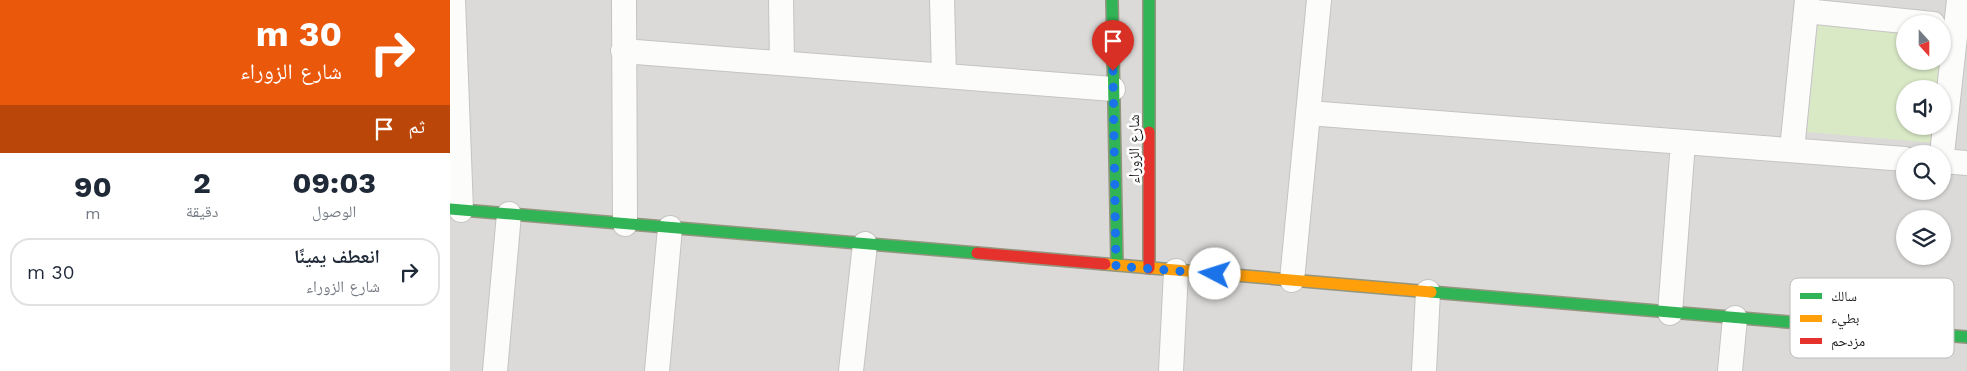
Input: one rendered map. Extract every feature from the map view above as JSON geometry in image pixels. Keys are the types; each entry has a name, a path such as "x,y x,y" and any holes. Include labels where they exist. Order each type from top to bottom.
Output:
{"street":[{"path":"453,0 455,209 1790,323"},
{"path":"624,0 625,224"},
{"path":"781,0 782,63"},
{"path":"942,0 944,76"},
{"name":"شارع الزوراء","path":"1112,0 1116,266"},
{"name":"شارع الزوراء","path":"1149,0 1149,268"},
{"path":"1292,280 1319,0"},
{"path":"1950,15 1959,0"},
{"path":"1792,150 1807,5 1896,18"},
{"path":"623,51 1113,89"},
{"path":"1942,145 1943,70"},
{"path":"1308,114 1896,158"},
{"path":"1670,313 1683,142"},
{"path":"1951,162 1967,163"},
{"path":"495,371 509,214"},
{"path":"657,371 670,228"},
{"path":"851,371 865,244"},
{"path":"1171,371 1176,271"},
{"path":"1424,371 1428,292"},
{"path":"1730,371 1735,318"},
{"path":"1954,337 1967,338"}],"shaded area":[{"path":"450,0 1967,0 1967,371 450,371"}],"green space":[{"path":"1818,23 1896,30 1896,70 1941,70 1941,80 1896,80 1896,135 1935,135 1935,143 1807,132"}],"traffic: fast":[{"path":"1112,0 1117,265"},
{"path":"1149,0 1149,132"},
{"path":"450,209 977,253"},
{"path":"1431,292 1790,322"},
{"path":"1954,336 1967,337"}],"traffic: slow":[{"path":"1105,264 1431,292"}],"traffic: jam":[{"path":"1149,132 1149,268"},
{"path":"977,253 1105,264"}],"route":[{"path":"1113,71 1116,266 1215,274"}]}
